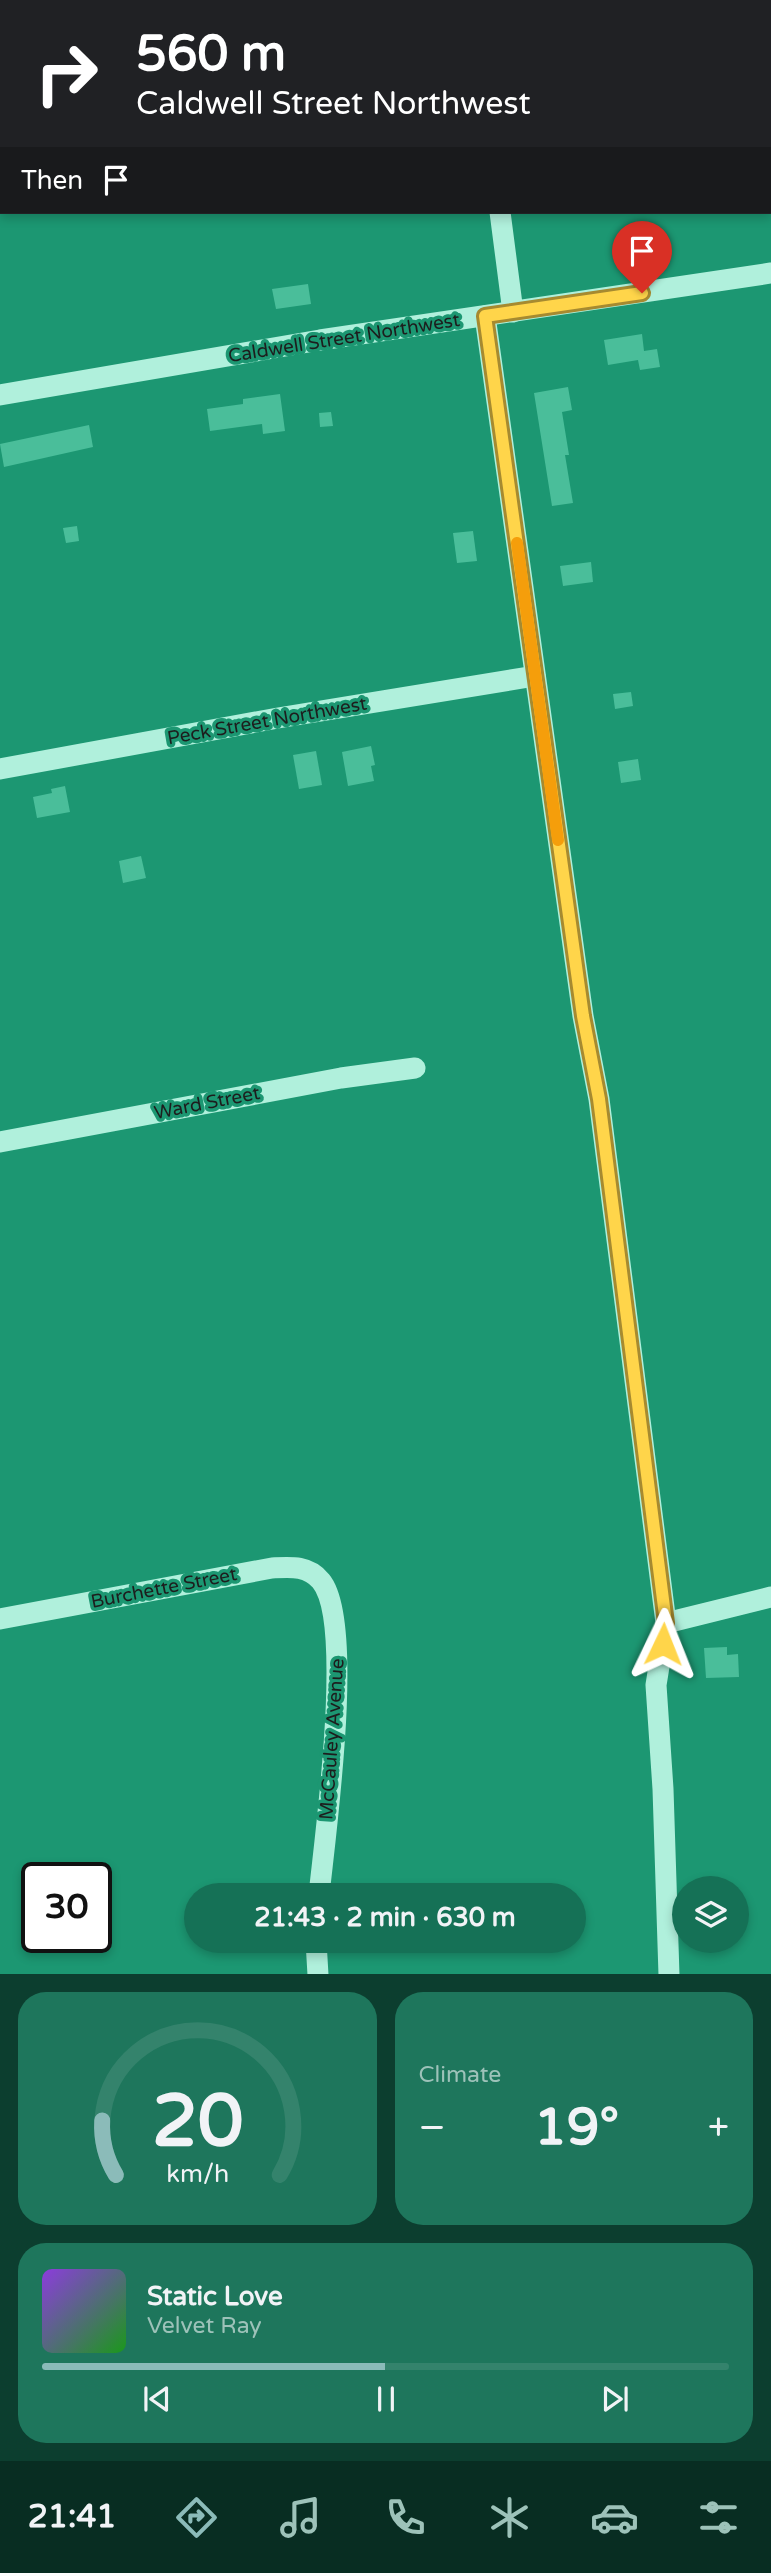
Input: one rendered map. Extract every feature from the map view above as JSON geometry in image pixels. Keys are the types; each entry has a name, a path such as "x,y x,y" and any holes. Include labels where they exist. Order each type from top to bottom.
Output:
{"street":[{"path":"500,214 513,312"},
{"name":"Caldwell Street Northwest","path":"0,395 320,340 771,273"},
{"path":"485,316 583,1016 599,1099 666,1623 656,1685 663,1789 669,1974"},
{"name":"Peck Street Northwest","path":"0,769 278,718 535,676"},
{"name":"Ward Street","path":"0,1142 341,1078 415,1068"},
{"name":"Burchette Street","path":"0,1619 272,1568 302,1568 311,1572 323,1584"},
{"name":"McCauley Avenue","path":"320,1883 338,1668 332,1602 323,1584"},
{"path":"666,1623 771,1597"},
{"path":"317,1953 318,1974"}],"building":[{"path":"308,284 311,304 276,309 272,289"},
{"path":"642,334 644,351 657,349 660,367 640,370 638,360 608,365 604,340"},
{"path":"568,387 572,410 562,412 569,455 565,455 573,503 552,506 534,393"},
{"path":"280,394 285,431 263,434 262,424 210,431 207,409 243,404 243,399"},
{"path":"331,412 333,426 320,427 319,413"},
{"path":"89,425 93,447 4,467 0,444"},
{"path":"77,526 79,541 66,543 63,528"},
{"path":"473,531 477,561 457,563 453,533"},
{"path":"591,562 593,582 563,586 560,566"},
{"path":"631,692 633,706 615,709 613,694"},
{"path":"371,746 375,765 371,766 374,781 348,786 342,752"},
{"path":"316,751 322,785 299,789 293,755"},
{"path":"638,759 641,780 621,783 618,762"},
{"path":"65,786 70,812 37,818 33,797 52,793 51,789"},
{"path":"141,856 146,878 123,883 119,861"},
{"path":"727,1647 727,1655 738,1654 739,1677 706,1678 704,1648"}],"slow traffic":[{"path":"517,543 558,840"}],"route":[{"path":"642,293 485,316 583,1016 599,1099 666,1623 663,1644"}]}
